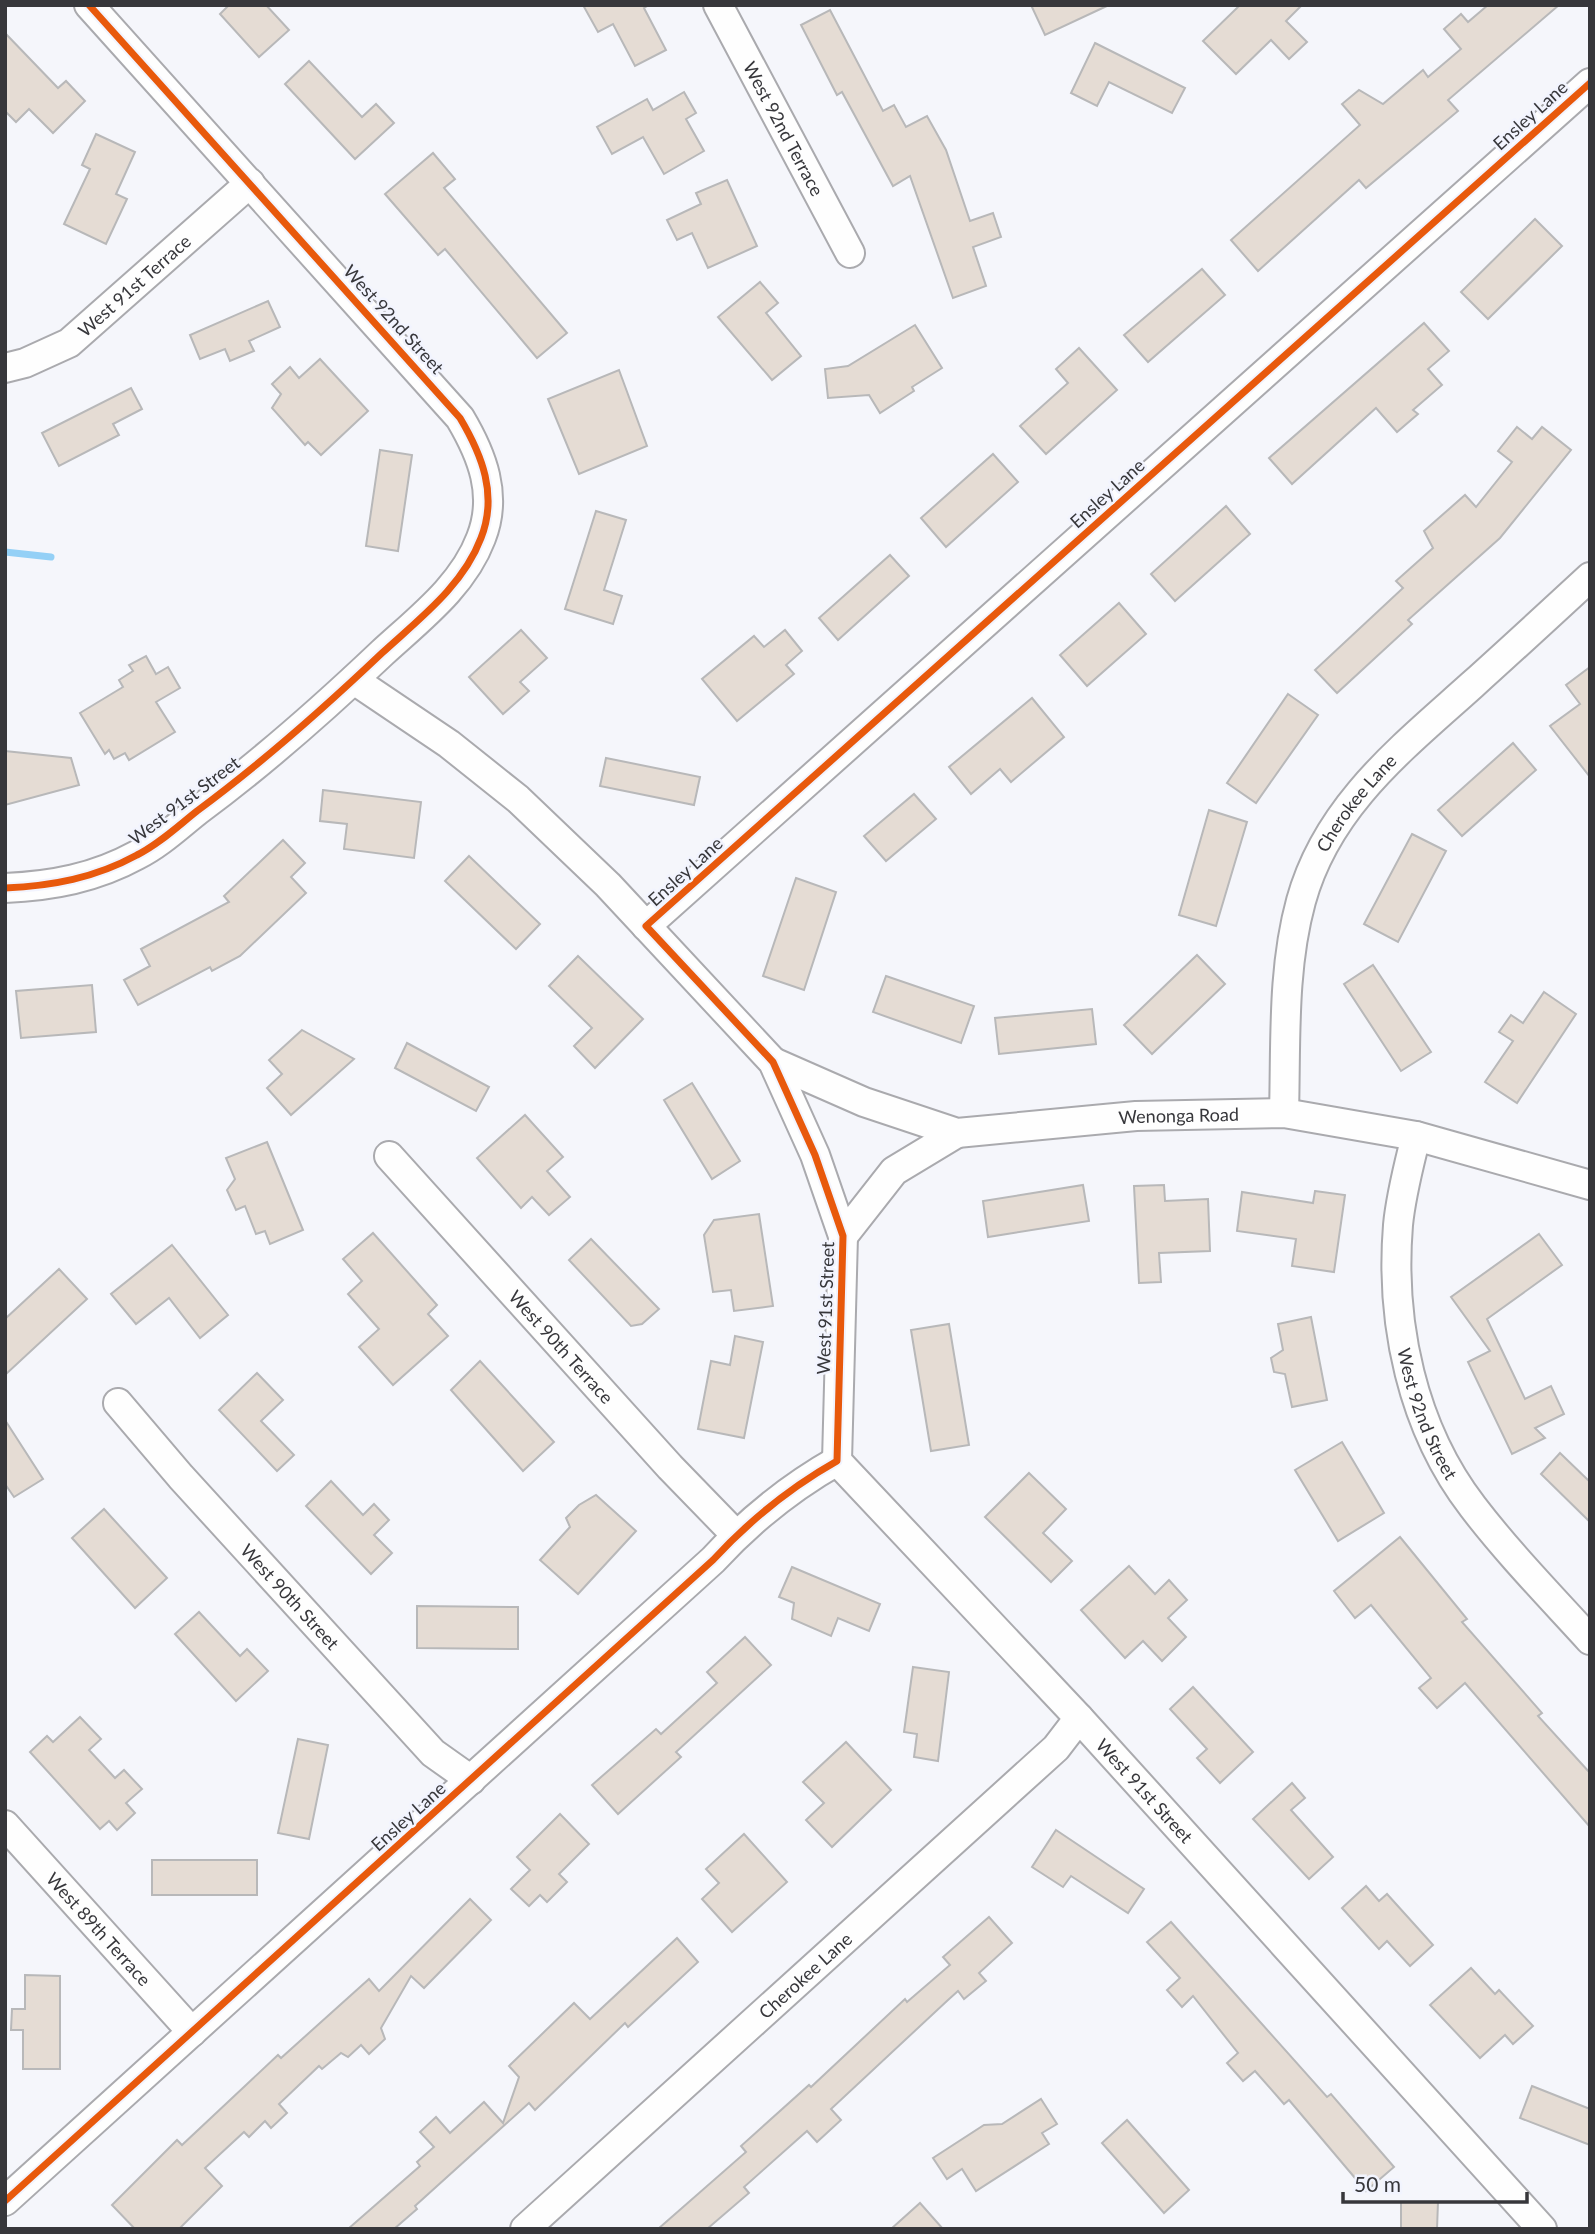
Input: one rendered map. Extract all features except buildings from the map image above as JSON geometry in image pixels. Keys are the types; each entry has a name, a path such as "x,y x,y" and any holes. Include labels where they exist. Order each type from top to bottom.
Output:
{"street":[{"name":"West 92nd Street","path":"89,5 460,418 478,449 487,477 487,512 482,536 469,566 439,600 354,680"},
{"name":"West 92nd Terrace","path":"718,5 850,253"},
{"name":"Ensley Lane","path":"646,926 1590,83"},
{"name":"West 91st Terrace","path":"5,368 25,363 69,343 250,183"},
{"name":"Cherokee Lane","path":"1284,1113 1287,998 1292,943 1301,901 1314,862 1335,823 1353,798 1407,743 1590,577"},
{"name":"West 91st Street","path":"5,888 47,886 79,880 140,854 244,776 354,680 449,744 518,799 573,849 773,1062 815,1155 844,1236 836,1461 1079,1718 1542,2229"},
{"name":"Wenonga Road","path":"773,1062 863,1102 957,1133 1136,1116 1284,1113 1416,1136 1588,1179"},
{"path":"844,1236 894,1171 957,1133"},
{"name":"West 92nd Street","path":"1416,1136 1402,1195 1396,1279 1402,1344 1418,1405 1444,1461 1472,1506 1590,1640"},
{"name":"West 90th Terrace","path":"389,1156 670,1467 736,1535"},
{"name":"West 90th Street","path":"118,1403 181,1478 433,1753 471,1780"},
{"name":"Ensley Lane","path":"5,2201 713,1560 736,1535 798,1483 836,1461"},
{"name":"Cherokee Lane","path":"526,2229 1056,1748 1079,1718"},
{"name":"West 89th Terrace","path":"5,1825 191,2032"}],"waterway":[{"path":"5,552 51,557"}],"cycle path":[{"path":"5,888 73,879 121,863 161,840 245,774 315,715 452,587 481,538 488,506 488,491 481,461 460,418 89,5"},
{"path":"5,2201 713,1560 756,1518 787,1493 837,1461 843,1236 815,1155 773,1062 646,926 1590,83"}]}
